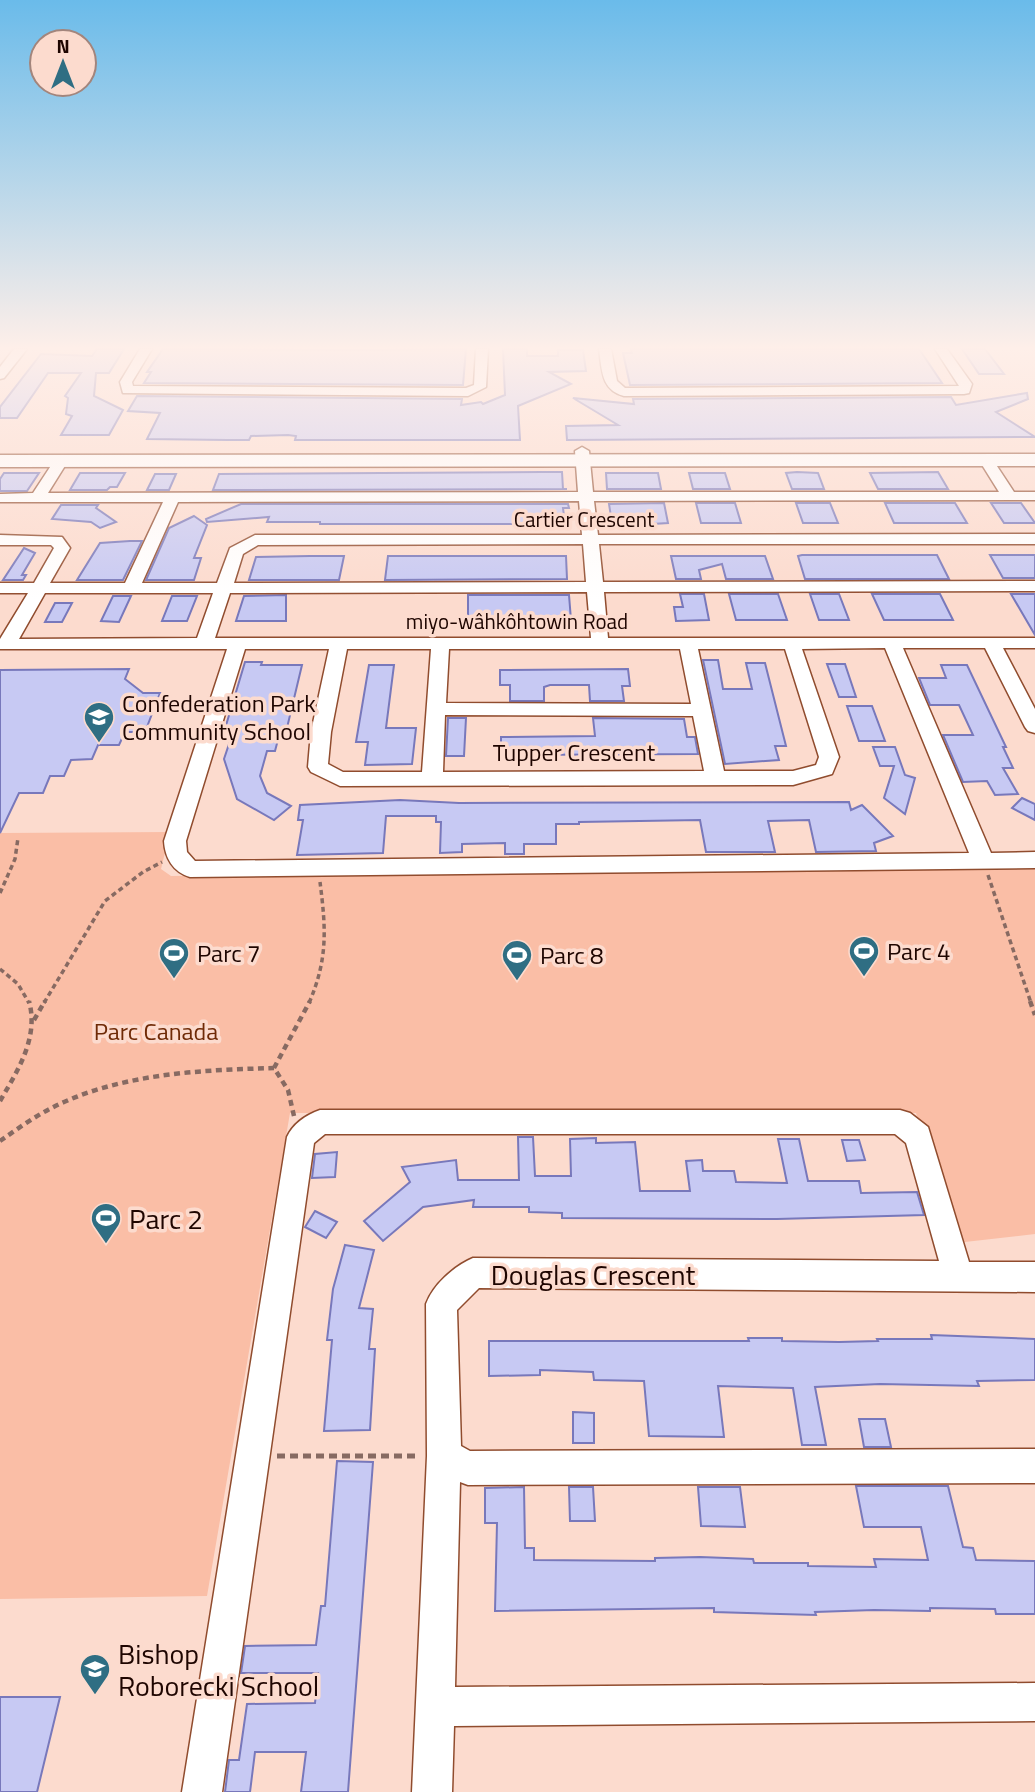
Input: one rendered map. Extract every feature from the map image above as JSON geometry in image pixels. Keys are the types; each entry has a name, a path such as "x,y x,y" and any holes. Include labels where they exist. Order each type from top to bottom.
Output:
{"main road":[{"path":"0,461 1035,450"},
{"path":"0,451 1035,460"}],"street":[{"path":"582,456 600,643"},
{"path":"986,460 1009,496"},
{"path":"38,498 61,461"},
{"path":"0,498 1035,496"},
{"path":"131,588 172,499"},
{"name":"Cartier Crescent","path":"204,645 236,551 254,540 1035,539"},
{"path":"0,540 56,540 62,548 4,644"},
{"path":"0,588 1035,586"},
{"path":"992,643 1031,709 1035,727"},
{"name":"miyo-wâhkôhtowin Road","path":"4,644 1035,643"},
{"path":"688,644 715,778"},
{"name":"Tupper Crescent","path":"339,645 321,732 318,767 340,779 793,778 825,769 829,757 793,644"},
{"path":"892,644 983,860"},
{"path":"237,645 175,841 176,855 190,869 1035,860"},
{"path":"432,778 440,645"},
{"path":"436,709 702,710"},
{"path":"202,1792 301,1137 320,1122 900,1122 918,1136 958,1275"},
{"name":"Douglas Crescent","path":"432,1792 435,1707 432,1457 441,1304 473,1273 1035,1277"},
{"path":"432,1457 468,1468 1035,1466"},
{"path":"435,1707 1035,1702"}],"path":[{"path":"0,893 15,859 18,838"},
{"path":"0,1101 25,1057 34,1020 67,969 105,901 143,872 176,855"},
{"path":"983,860 1035,1015"},
{"path":"274,1068 307,1004 323,963 324,915 317,866"},
{"path":"0,969 24,987 34,1020"},
{"path":"0,1141 25,1123 72,1098 167,1075 234,1068 274,1068 283,1077 292,1096 294,1120 301,1137"},
{"path":"254,1457 432,1457"}],"green space":[{"name":"Parc Canada","path":"170,832 161,869 171,876 1035,867 1035,1234 956,1243 916,1113 290,1113 207,1596 0,1599 0,833"}],"building":[{"path":"62,433 110,433 109,435 61,435"},
{"path":"150,433 520,433 520,440 295,440 296,436 288,435 251,436 249,440 147,439"},
{"path":"566,433 1028,433 1035,437 567,440"},
{"path":"562,472 563,489 567,489 213,490 219,474"},
{"path":"938,472 948,489 878,489 870,473"},
{"path":"4,473 39,473 27,491 0,491 0,479"},
{"path":"80,473 125,473 117,487 107,490 70,490"},
{"path":"606,473 658,473 661,489 607,489"},
{"path":"689,473 725,473 730,489 693,489"},
{"path":"786,473 818,473 824,489 792,489"},
{"path":"155,474 176,474 169,490 147,490"},
{"path":"664,503 668,523 612,523 609,504"},
{"path":"696,503 735,503 741,523 701,523"},
{"path":"796,503 830,503 838,523 803,523"},
{"path":"885,503 955,503 967,523 894,523"},
{"path":"991,503 1021,503 1035,523 1004,523"},
{"path":"241,504 568,504 569,508 563,508 565,524 320,524 267,522 269,517 207,522 206,519"},
{"path":"61,505 98,505 96,508 116,522 100,528 91,522 52,519"},
{"path":"194,516 207,525 194,558 201,558 194,580 146,580 169,528"},
{"path":"142,541 123,580 77,580 100,543"},
{"path":"24,548 35,553 22,575 26,575 23,580 3,580"},
{"path":"937,555 949,579 805,579 798,556"},
{"path":"990,555 1035,555 1035,578 1003,578"},
{"path":"344,556 339,580 249,580 256,557"},
{"path":"388,556 566,556 567,579 385,580"},
{"path":"671,556 765,556 773,579 726,579 722,564 699,570 701,579 676,579"},
{"path":"680,594 704,594 709,620 676,621 674,607 683,607"},
{"path":"729,594 778,594 787,620 736,620"},
{"path":"810,594 839,594 849,620 819,620"},
{"path":"872,594 940,594 953,620 884,620"},
{"path":"1011,594 1035,594 1035,635"},
{"path":"286,595 286,621 236,621 244,596"},
{"path":"468,595 569,595 571,620 468,622"},
{"path":"113,596 131,596 119,622 101,621"},
{"path":"172,596 197,596 187,621 162,621"},
{"path":"55,603 72,603 62,622 45,622"},
{"path":"703,660 718,660 723,689 752,689 746,663 765,663 786,746 775,746 779,760 725,764"},
{"path":"245,662 262,662 261,665 302,665 286,732 280,732 275,751 267,751 260,776 267,793 291,806 274,820 237,799 224,759 233,732 224,732"},
{"path":"827,664 845,664 856,697 839,697"},
{"path":"369,665 394,665 386,728 416,728 412,764 365,765 368,742 356,742"},
{"path":"941,665 967,665 1006,747 1003,747 1013,768 1003,768 1018,794 995,795 987,781 963,782 943,735 973,735 959,705 930,705 919,678 946,678"},
{"path":"129,669 125,679 143,693 160,693 145,732 125,732 119,745 98,745 92,759 71,760 64,776 50,776 43,793 19,793 0,833 0,670"},
{"path":"628,669 630,686 622,686 624,701 590,701 589,685 550,685 544,687 544,701 510,701 510,685 500,685 500,670"},
{"path":"847,706 872,706 885,741 859,741"},
{"path":"448,718 466,718 464,756 446,756"},
{"path":"593,718 684,719 687,737 695,737 698,754 501,755 501,737 595,736"},
{"path":"873,747 895,747 905,775 915,778 905,814 884,798 894,766 880,766"},
{"path":"1022,798 1035,804 1035,820 1012,808"},
{"path":"400,800 459,803 849,802 851,810 862,805 893,836 874,843 876,851 816,852 809,820 768,821 775,852 706,852 700,820 579,822 556,824 556,844 524,844 524,854 505,854 505,843 462,844 462,852 440,853 441,822 436,822 436,816 386,816 383,853 297,855 303,820 298,820 300,805"},
{"path":"518,1137 533,1137 535,1176 571,1176 570,1139 596,1138 596,1143 635,1142 640,1191 690,1191 686,1161 702,1160 703,1171 734,1171 736,1182 787,1183 778,1139 799,1139 808,1181 859,1181 861,1193 917,1192 924,1215 777,1219 562,1218 562,1213 529,1212 529,1207 473,1207 474,1200 423,1207 383,1241 364,1221 410,1182 402,1167 456,1160 458,1180 519,1180"},
{"path":"842,1140 859,1140 865,1160 847,1161"},
{"path":"337,1152 335,1177 312,1178 315,1154"},
{"path":"315,1211 337,1222 326,1238 305,1227"},
{"path":"345,1245 374,1250 359,1308 373,1309 369,1349 375,1349 370,1430 324,1431 332,1340 327,1340 333,1289"},
{"path":"931,1335 1035,1339 1035,1380 977,1381 979,1386 880,1384 815,1387 826,1445 802,1445 793,1388 718,1386 724,1437 649,1436 644,1381 594,1380 593,1372 540,1370 540,1375 489,1376 489,1341 749,1341 748,1338 782,1338 782,1341 839,1342 932,1339"},
{"path":"573,1412 594,1413 594,1443 573,1443"},
{"path":"859,1419 885,1419 891,1447 864,1447"},
{"path":"337,1461 373,1462 348,1792 301,1792 306,1752 255,1752 250,1792 225,1792 229,1760 239,1760 247,1704 315,1703 318,1673 241,1673 245,1646 316,1645 321,1606 325,1606"},
{"path":"856,1486 948,1486 963,1547 973,1548 976,1560 1035,1561 1035,1614 996,1614 995,1609 930,1608 930,1611 815,1612 816,1615 714,1612 714,1608 495,1611 497,1523 485,1523 485,1488 524,1487 525,1548 534,1548 534,1560 655,1561 655,1558 700,1557 753,1559 754,1563 876,1567 874,1559 928,1560 921,1527 864,1527"},
{"path":"569,1487 593,1487 595,1521 570,1521"},
{"path":"698,1487 740,1487 745,1527 701,1526"},
{"path":"0,1697 60,1697 37,1792 0,1792"}],"place":[{"name":"Confederation Park Community School","path":"99,744"},
{"name":"Parc 4","path":"864,978"},
{"name":"Parc 7","path":"174,980"},
{"name":"Parc 8","path":"517,982"},
{"name":"Parc 2","path":"106,1245"},
{"name":"Bishop Roborecki School","path":"95,1696"}]}
